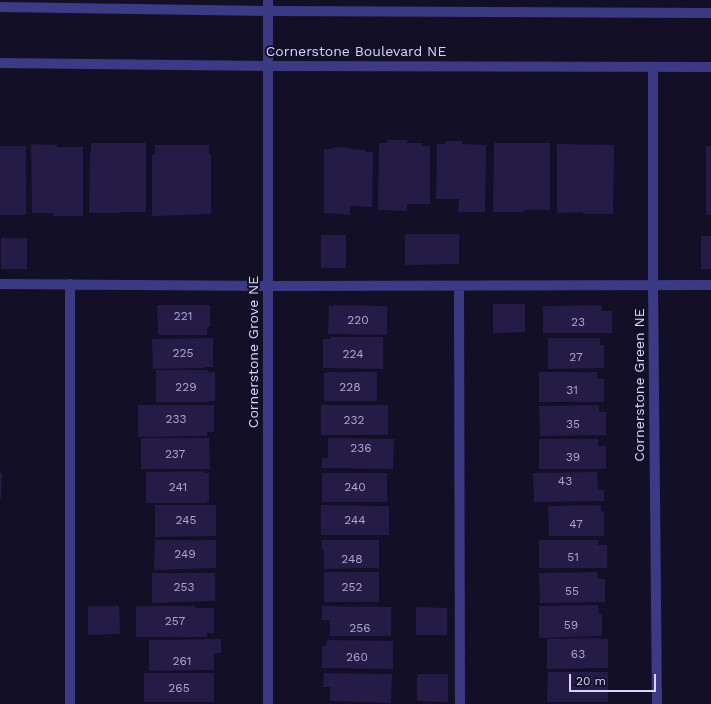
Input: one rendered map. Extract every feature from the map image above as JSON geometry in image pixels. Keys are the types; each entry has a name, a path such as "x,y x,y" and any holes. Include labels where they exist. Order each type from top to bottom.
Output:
{"street":[{"name":"Cornerstone Grove NE","path":"268,0 268,704"},
{"path":"0,7 268,11 711,13"},
{"name":"Cornerstone Boulevard NE","path":"0,63 268,66 711,67"},
{"name":"Cornerstone Green NE","path":"654,67 656,704"},
{"path":"0,284 268,286 711,286"},
{"path":"70,284 70,704"},
{"path":"459,286 460,704"}],"building":[{"path":"387,140 407,140 407,143 422,143 421,146 430,146 430,204 407,204 407,211 378,210 379,143 387,143"},
{"path":"445,141 462,141 462,144 486,145 485,212 458,212 459,199 436,199 437,144 445,144"},
{"path":"91,143 146,143 146,212 89,213"},
{"path":"494,143 550,143 550,210 493,212"},
{"path":"31,144 57,145 57,147 83,147 83,216 53,216 53,213 32,213"},
{"path":"557,144 614,145 613,214 583,214 583,212 557,213"},
{"path":"155,145 209,145 209,154 211,154 211,214 152,216 152,155 155,155"},
{"path":"0,146 26,146 26,215 0,215"},
{"path":"706,146 711,146 711,215 706,215"},
{"path":"333,147 351,148 365,150 365,152 373,152 372,207 350,206 350,215 324,213 324,149 333,149"},
{"path":"405,234 459,234 459,264 405,265"},
{"path":"321,235 346,235 346,268 321,268"},
{"path":"701,236 711,236 711,269 701,269"},
{"path":"1,238 27,238 27,269 1,269"},
{"path":"493,304 525,304 525,332 493,333"},
{"path":"157,305 210,305 210,327 207,327 207,335 158,335"},
{"path":"601,305 602,311 612,311 612,333 543,333 543,306"},
{"path":"329,306 387,306 387,335 328,334"},
{"path":"331,337 383,337 383,369 323,368 323,339 331,339"},
{"path":"213,338 213,367 153,369 152,339"},
{"path":"548,338 600,338 600,345 604,345 604,368 548,369"},
{"path":"156,370 208,370 208,372 215,372 215,401 156,402"},
{"path":"377,372 377,401 324,401 324,373"},
{"path":"539,372 597,372 597,379 604,379 604,402 539,402"},
{"path":"138,405 214,405 214,432 207,432 207,436 138,437"},
{"path":"321,405 388,405 388,435 321,435"},
{"path":"599,405 599,412 606,412 606,435 540,436 539,406"},
{"path":"141,438 209,438 210,469 141,469"},
{"path":"328,438 394,439 393,469 322,468 322,458 328,458"},
{"path":"539,439 598,439 598,446 606,446 606,469 539,469"},
{"path":"205,471 205,473 209,473 209,501 207,501 207,503 146,503 146,472"},
{"path":"597,472 598,490 604,490 604,501 534,502 533,473"},
{"path":"0,473 2,473 1,499 0,499"},
{"path":"322,473 387,473 387,502 322,502"},
{"path":"155,505 216,505 216,536 155,537"},
{"path":"321,505 389,506 389,535 321,535"},
{"path":"601,505 601,512 604,511 604,536 549,536 548,506"},
{"path":"155,540 216,540 216,568 154,570"},
{"path":"322,540 379,540 379,568 324,569 324,550 322,550"},
{"path":"539,540 598,540 598,545 607,545 607,568 539,568"},
{"path":"379,572 379,602 324,602 324,573"},
{"path":"597,572 598,579 605,579 605,602 540,603 539,573"},
{"path":"152,573 215,573 215,601 152,603"},
{"path":"598,605 599,614 602,614 602,636 539,638 539,606"},
{"path":"88,606 119,606 120,634 88,635"},
{"path":"136,606 195,606 195,608 214,608 214,633 207,633 207,637 136,637"},
{"path":"322,606 391,607 391,636 330,636 330,620 322,620"},
{"path":"416,607 447,608 447,635 416,635"},
{"path":"221,639 221,653 214,653 214,670 149,671 149,640"},
{"path":"547,639 608,639 608,668 547,669"},
{"path":"327,640 393,641 393,669 322,668 322,646 326,646"},
{"path":"548,672 608,672 608,702 547,702"},
{"path":"144,673 214,673 214,702 144,702"},
{"path":"324,673 392,674 391,703 330,701 330,687 323,687"},
{"path":"417,674 448,674 448,702 417,701"}]}
